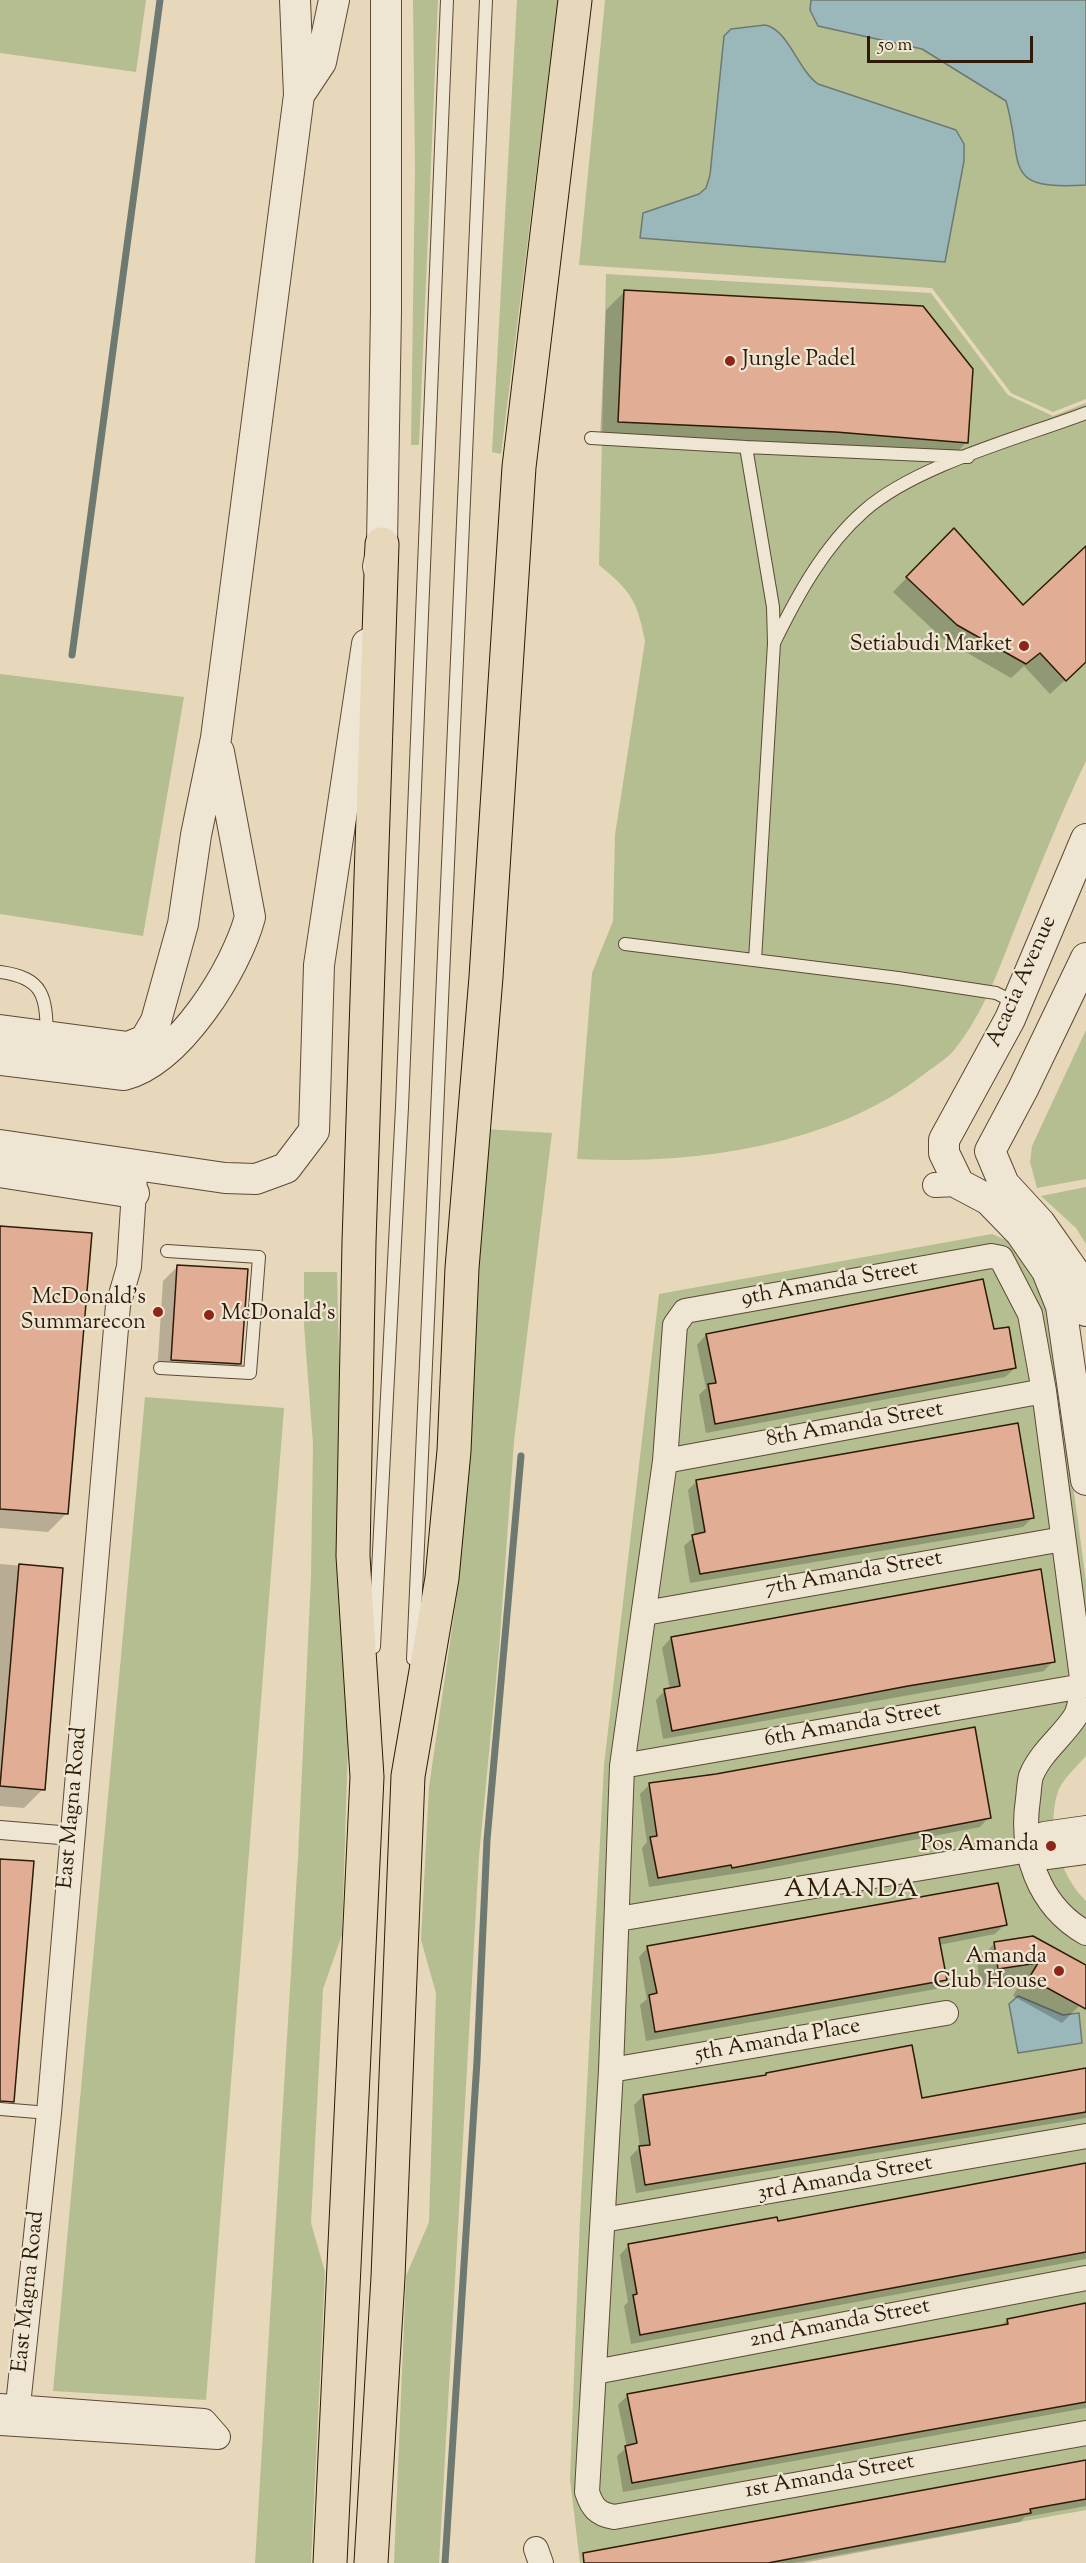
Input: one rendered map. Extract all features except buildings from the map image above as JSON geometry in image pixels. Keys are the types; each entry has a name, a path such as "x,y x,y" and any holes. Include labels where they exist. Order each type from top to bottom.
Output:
{"highway":[{"path":"371,2563 388,2277 408,1776 442,1578 452,1474 462,1268 486,977 519,467 575,0"},
{"path":"330,2563 367,1777 353,1556 358,1242 382,544"}],"street":[{"path":"0,1030 128,1047 137,1045 150,1033 183,924 196,836 216,738 299,95 295,0"},
{"path":"299,95 321,62 334,0"},
{"path":"0,1172 135,1180 256,1179 286,1168 314,1131 319,964 382,544 386,310 386,0"},
{"path":"0,1060 124,1075 139,1071 168,1048 210,999 242,941 250,917 216,738"},
{"name":"Acacia Avenue","path":"942,1138 1016,1003 1086,839"},
{"name":"Acacia Avenue","path":"990,1151 1023,1089 1086,958"},
{"path":"1086,1311 1073,1269 1040,1223 997,1192 947,1185 942,1138 990,1151 997,1192 1020,1232 1047,1271 1061,1306 1086,1480"},
{"path":"0,1144 135,1180"},
{"name":"East Magna Road","path":"8,2415 49,2113 118,1305 129,1267 135,1180"},
{"name":"9th Amanda Street","path":"665,1461 675,1325 685,1311 992,1256 1001,1258 1030,1314 1044,1391"},
{"path":"1044,1391 1083,1686 1076,1715 1032,1776 1025,1818 1032,1869 1050,1903 1086,1933"},
{"name":"8th Amanda Street","path":"665,1461 1044,1391"},
{"path":"595,2372 618,1919 622,1766 665,1461"},
{"name":"7th Amanda Street","path":"645,1613 1063,1539"},
{"name":"6th Amanda Street","path":"622,1766 1083,1686"},
{"path":"1029,1850 1044,1834 1086,1828"},
{"path":"0,1830 72,1836"},
{"path":"618,1919 1029,1850 1047,1857 1086,1852"},
{"name":"5th Amanda Place","path":"611,2070 946,2013"},
{"name":"3rd Amanda Street","path":"603,2220 1086,2136"},
{"name":"2nd Amanda Street","path":"595,2372 1086,2278"},
{"name":"1st Amanda Street","path":"595,2372 587,2492 592,2506 602,2514 614,2517 1086,2433"},
{"path":"8,2415 204,2421 218,2437 8,2415"}],"lane":[{"path":"367,1777 402,1107 447,0"},
{"path":"408,1776 486,0"},
{"path":"774,643 791,609 831,547 864,511 914,478 1086,414"},
{"path":"591,438 968,457"},
{"path":"746,447 773,607 774,643 755,960"},
{"path":"625,944 996,993 1016,1003"},
{"path":"0,972 20,975 38,987 46,1001 47,1038"},
{"path":"160,1368 250,1373 259,1257 167,1251"},
{"path":"0,2109 49,2113"}],"green space":[{"path":"0,0 146,0 136,72 0,53"},
{"path":"413,0 438,0 419,445 411,445 415,169"},
{"path":"517,0 558,0 501,454 492,452"},
{"path":"605,0 1086,0 1086,399 1053,412 1011,393 932,288 579,265"},
{"path":"606,274 931,293 1008,395 1053,416 1086,403 1086,761 1049,843 996,975 974,1021 955,1049 944,1060 886,1100 846,1119 803,1135 758,1146 666,1159 577,1159 592,973 613,921 615,835 645,641 639,615 631,597 619,582 599,565"},
{"path":"0,674 184,697 143,936 0,914"},
{"path":"1086,1030 1086,1179 1037,1188 1030,1162 1032,1146"},
{"path":"485,1129 552,1133 514,1441 499,1650 479,1856 439,2563 394,2563 406,2276 429,2222 436,1993 421,1940 429,1787 457,1594 465,1340"},
{"path":"1086,1187 1086,1244 1076,1228 1041,1196"},
{"path":"992,1234 1015,1244 1040,1287 1052,1330 1086,1581 1086,1756 1059,1789 1055,1803 1054,1833 1057,1849 1068,1878 1086,1901 1086,2510 792,2563 580,2563 570,2479 580,2219 604,1765 659,1294"},
{"path":"304,1272 337,1272 348,1744 342,1935 323,1989 311,2223 325,2272 311,2563 255,2563 298,1857 311,1577 313,1444 304,1325"},
{"path":"145,1397 284,1408 206,2400 53,2391"}],"water":[{"path":"811,0 1086,0 1086,185 1039,183 1027,178 1020,169 1006,101 922,49 818,26 810,10"},
{"path":"765,25 780,34 811,78 818,84 956,130 964,144 964,161 945,262 640,238 643,213 699,194 706,188 710,175 724,36 731,29"},
{"path":"1018,1996 1063,2015 1079,2013 1082,2043 1018,2053 1009,2004"}],"waterway":[{"path":"72,655 160,0"},
{"path":"445,2563 477,2061 487,1840 521,1456"}],"place":[{"name":"Jungle Padel","path":"730,361"},
{"name":"Setiabudi Market","path":"1024,646"},
{"name":"McDonald's Summarecon","path":"158,1312"},
{"name":"McDonald's","path":"209,1315"},
{"name":"Pos Amanda","path":"1051,1846"},
{"name":"Amanda Club House","path":"1059,1971"}],"district":[{"name":"AMANDA","path":"852,1892"}]}
